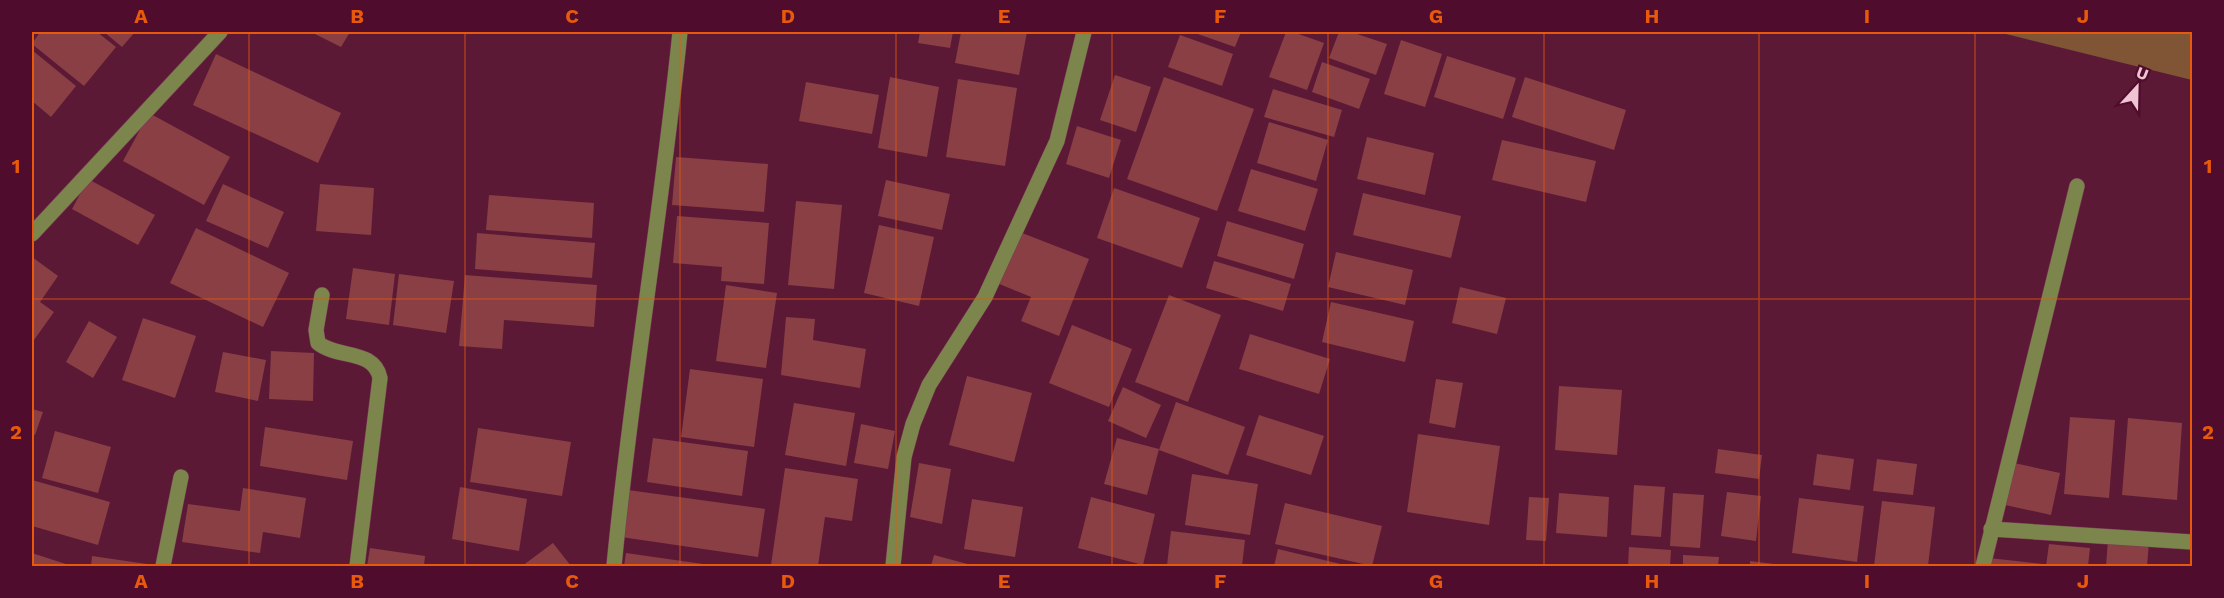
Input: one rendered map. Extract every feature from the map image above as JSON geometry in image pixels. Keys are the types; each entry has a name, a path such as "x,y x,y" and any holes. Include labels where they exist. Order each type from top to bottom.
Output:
{"street":[{"path":"32,234 220,32"},
{"path":"614,567 680,32"},
{"path":"893,567 904,457 913,424 929,386 985,297 1056,141 1084,32"},
{"path":"1983,567 2077,186"},
{"path":"322,295 316,330 318,343 326,350 370,360 378,368 380,378 357,567"},
{"path":"163,567 181,477"},
{"path":"1991,529 2193,542"}],"shaded area":[{"path":"1998,32 2192,32 2192,80"}],"building":[{"path":"40,32 97,32 116,47 84,86 32,44"},
{"path":"104,32 135,32 122,47"},
{"path":"311,32 350,32 341,47"},
{"path":"920,32 953,32 950,48 918,43"},
{"path":"961,32 1027,32 1019,75 955,63"},
{"path":"1192,32 1241,32 1235,47"},
{"path":"1286,32 1293,32 1324,43 1307,90 1269,77"},
{"path":"1339,32 1351,32 1387,44 1376,75 1329,58"},
{"path":"1180,35 1233,54 1222,86 1168,67"},
{"path":"1401,40 1442,54 1425,107 1384,94"},
{"path":"32,50 76,86 51,117 32,101"},
{"path":"216,54 341,113 318,163 193,105"},
{"path":"1447,56 1516,78 1503,119 1434,97"},
{"path":"1322,62 1370,79 1359,109 1312,92"},
{"path":"1115,75 1151,87 1136,132 1100,120"},
{"path":"890,77 939,87 927,157 878,148"},
{"path":"1164,77 1254,109 1217,211 1127,179"},
{"path":"1525,77 1626,110 1614,150 1512,117"},
{"path":"958,79 1017,88 1005,166 946,157"},
{"path":"806,82 879,95 872,134 799,121"},
{"path":"1273,89 1342,110 1334,137 1264,117"},
{"path":"149,113 230,157 204,205 123,161"},
{"path":"1269,122 1328,140 1316,181 1257,163"},
{"path":"1077,126 1121,140 1109,178 1066,164"},
{"path":"1367,137 1434,153 1425,195 1357,179"},
{"path":"1502,140 1596,161 1586,202 1492,180"},
{"path":"676,157 768,164 764,212 672,205"},
{"path":"1251,169 1318,189 1305,231 1238,211"},
{"path":"88,179 155,215 138,245 72,209"},
{"path":"886,180 950,194 942,230 878,216"},
{"path":"223,184 284,212 268,248 206,221"},
{"path":"320,184 374,188 371,235 316,231"},
{"path":"1114,188 1200,218 1182,268 1097,238"},
{"path":"1363,193 1461,216 1451,258 1353,235"},
{"path":"489,195 594,203 592,238 486,230"},
{"path":"796,201 842,205 834,289 788,285"},
{"path":"677,216 769,223 764,284 721,281 722,267 673,263"},
{"path":"1227,221 1304,244 1294,279 1217,256"},
{"path":"879,225 934,237 919,306 864,293"},
{"path":"196,228 289,273 263,327 170,283"},
{"path":"1017,231 1089,259 1059,336 1021,321 1031,297 997,283"},
{"path":"477,233 595,243 592,278 475,269"},
{"path":"1336,252 1413,270 1405,305 1328,287"},
{"path":"32,257 58,276 40,302 54,312 34,340 32,338"},
{"path":"1214,261 1291,284 1283,311 1206,288"},
{"path":"353,268 395,274 389,325 346,319"},
{"path":"399,274 454,281 446,333 393,325"},
{"path":"465,275 597,285 594,327 504,320 502,349 459,346"},
{"path":"726,285 777,293 766,368 716,361"},
{"path":"1460,287 1506,298 1497,334 1452,323"},
{"path":"1169,295 1221,315 1188,402 1135,382"},
{"path":"1331,302 1414,321 1405,362 1322,342"},
{"path":"786,317 815,319 813,340 866,349 860,388 781,375"},
{"path":"143,318 196,336 175,398 122,380"},
{"path":"89,321 117,337 93,378 66,362"},
{"path":"1072,325 1132,349 1109,407 1049,383"},
{"path":"1250,334 1330,359 1319,394 1239,369"},
{"path":"271,351 314,353 313,401 269,399"},
{"path":"223,352 266,360 258,401 215,392"},
{"path":"690,369 763,379 754,447 681,437"},
{"path":"967,376 1032,393 1014,462 949,445"},
{"path":"1436,379 1463,383 1455,428 1429,423"},
{"path":"1559,386 1622,390 1617,455 1555,450"},
{"path":"1123,387 1161,405 1146,438 1108,421"},
{"path":"1176,402 1245,427 1228,475 1159,450"},
{"path":"794,403 855,413 846,466 785,455"},
{"path":"32,409 43,412 35,435 32,433"},
{"path":"1259,415 1324,436 1311,475 1246,455"},
{"path":"2070,417 2115,420 2109,498 2064,494"},
{"path":"2128,418 2182,423 2177,500 2122,495"},
{"path":"861,424 895,431 888,469 854,463"},
{"path":"265,427 353,441 347,480 260,466"},
{"path":"478,428 571,442 562,496 470,482"},
{"path":"55,431 111,447 98,493 42,478"},
{"path":"1418,434 1500,446 1489,525 1407,512"},
{"path":"653,438 748,451 742,496 647,482"},
{"path":"1117,438 1159,449 1147,495 1104,484"},
{"path":"1718,449 1762,455 1759,479 1715,473"},
{"path":"1817,454 1854,459 1850,490 1813,485"},
{"path":"1877,459 1917,464 1913,495 1873,491"},
{"path":"919,463 951,469 942,524 910,517"},
{"path":"2014,463 2060,473 2051,515 2005,505"},
{"path":"785,468 858,479 852,521 825,517 818,566 771,565"},
{"path":"1192,474 1258,484 1250,535 1185,525"},
{"path":"32,480 110,502 98,545 32,526"},
{"path":"1634,485 1665,487 1661,537 1631,535"},
{"path":"460,487 527,499 519,551 452,539"},
{"path":"243,488 306,498 300,538 263,532 260,553 182,542 188,504 240,511"},
{"path":"628,490 765,509 758,557 621,537"},
{"path":"1727,492 1761,496 1756,541 1721,536"},
{"path":"1559,493 1609,497 1607,537 1556,533"},
{"path":"1673,493 1704,495 1700,548 1670,546"},
{"path":"1091,497 1155,514 1143,565 1078,548"},
{"path":"1529,497 1549,498 1546,541 1526,540"},
{"path":"1799,498 1864,506 1857,562 1792,553"},
{"path":"972,499 1023,507 1015,557 964,549"},
{"path":"1882,501 1935,507 1928,566 1874,566"},
{"path":"1285,503 1382,526 1372,566 1275,544"},
{"path":"1171,531 1245,540 1242,566 1167,565"},
{"path":"2108,540 2149,543 2147,566 2106,566"},
{"path":"553,543 571,566 522,566"},
{"path":"2049,544 2090,548 2088,566 2046,566"},
{"path":"1629,547 1671,550 1670,566 1628,566"},
{"path":"370,548 425,556 424,566 367,566"},
{"path":"1278,549 1349,566 1274,566"},
{"path":"32,553 72,566 32,566"},
{"path":"626,553 703,564 703,566 624,566"},
{"path":"934,555 975,566 931,566"},
{"path":"1683,555 1719,557 1718,566 1683,566"},
{"path":"92,556 147,564 147,566 91,566"},
{"path":"1989,558 2043,564 2042,566 1988,566"},
{"path":"1750,561 1782,565 1782,566 1750,566"}]}
